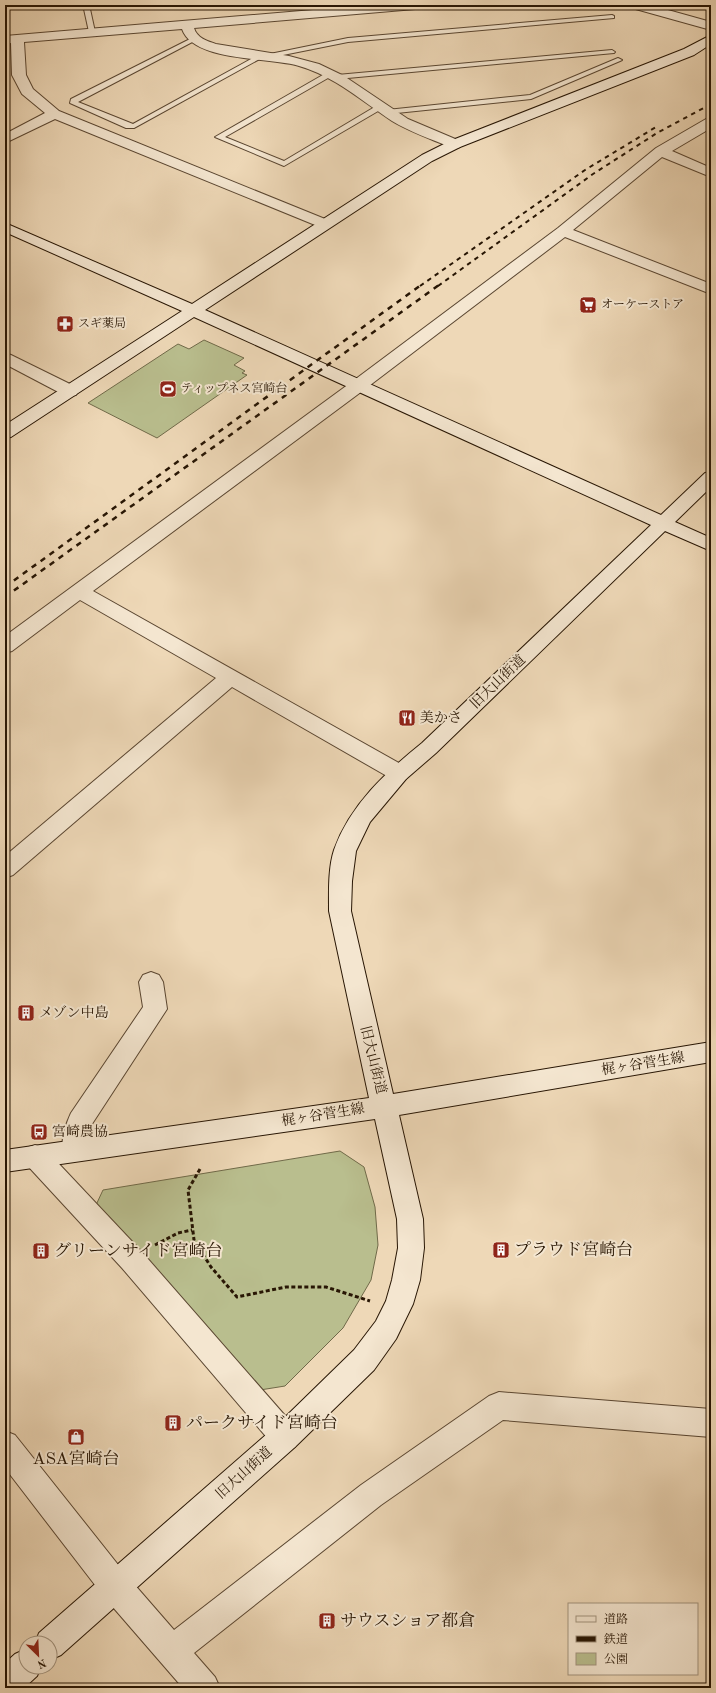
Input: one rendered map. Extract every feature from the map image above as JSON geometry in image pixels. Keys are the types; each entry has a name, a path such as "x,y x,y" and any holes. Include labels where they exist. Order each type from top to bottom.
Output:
{"street":[{"path":"325,224 54,114 27,91 19,75 11,39 415,5"},
{"path":"636,5 711,26"},
{"path":"187,24 191,35 206,45 301,62 334,76 350,84 398,119 455,144"},
{"path":"5,433 427,158 455,144 690,52 711,39"},
{"path":"5,139 54,114"},
{"path":"5,646 78,591 360,386 563,232 661,151 711,122"},
{"path":"661,151 711,174"},
{"path":"5,227 194,310 711,545"},
{"path":"563,232 711,289"},
{"path":"5,358 70,391"},
{"name":"旧大山街道","path":"58,1637 285,1437 364,1360 386,1330 399,1304 406,1280 411,1248 410,1219 372,1059 340,911 341,881 345,851 361,818 399,773 429,748 711,477"},
{"path":"78,591 399,773"},
{"path":"5,869 231,677"},
{"path":"74,1150 80,1121 155,1009 151,982"},
{"name":"梶ヶ谷菅生線","path":"5,1161 384,1106 711,1052"},
{"path":"35,1156 69,1190 285,1437"},
{"path":"172,1651 371,1494 500,1406 711,1423"},
{"path":"5,1445 116,1587 204,1688"},
{"path":"5,1684 18,1672"}],"lane":[{"path":"87,9 92,32"},
{"path":"196,38 74,101 74,103 129,126 134,126 265,56 348,40 612,17"},
{"path":"612,52 334,76 219,137 284,164 384,110 531,97 618,60"}],"path":[{"path":"200,1169 188,1190 194,1240 206,1260 237,1298 286,1287 326,1287 372,1302"},
{"path":"178,1233 192,1230"}],"green space":[{"name":"ティップネス宮崎台","path":"204,340 244,358 234,365 245,371 242,373 247,375 157,438 88,403 178,344 189,349"},
{"path":"340,1151 364,1167 375,1207 378,1245 371,1280 343,1328 285,1386 260,1390 96,1205 103,1190"}],"railway":[{"path":"438,286 593,174 657,133 711,104"},
{"path":"420,286 585,170 656,127"},
{"path":"5,587 421,285"},
{"path":"5,597 439,285"}],"place":[{"name":"オーケーストア","path":"588,305"},
{"name":"スギ薬局","path":"65,324"},
{"name":"ティップネス宮崎台","path":"168,389"},
{"name":"美かさ","path":"407,718"},
{"name":"メゾン中島","path":"26,1013"},
{"name":"宮崎農協","path":"39,1132"},
{"name":"プラウド宮崎台","path":"501,1250"},
{"name":"グリーンサイド宮崎台","path":"41,1251"},
{"name":"パークサイド宮崎台","path":"173,1423"},
{"name":"ASA宮崎台","path":"76,1437"},
{"name":"サウスショア都倉","path":"327,1621"}]}
